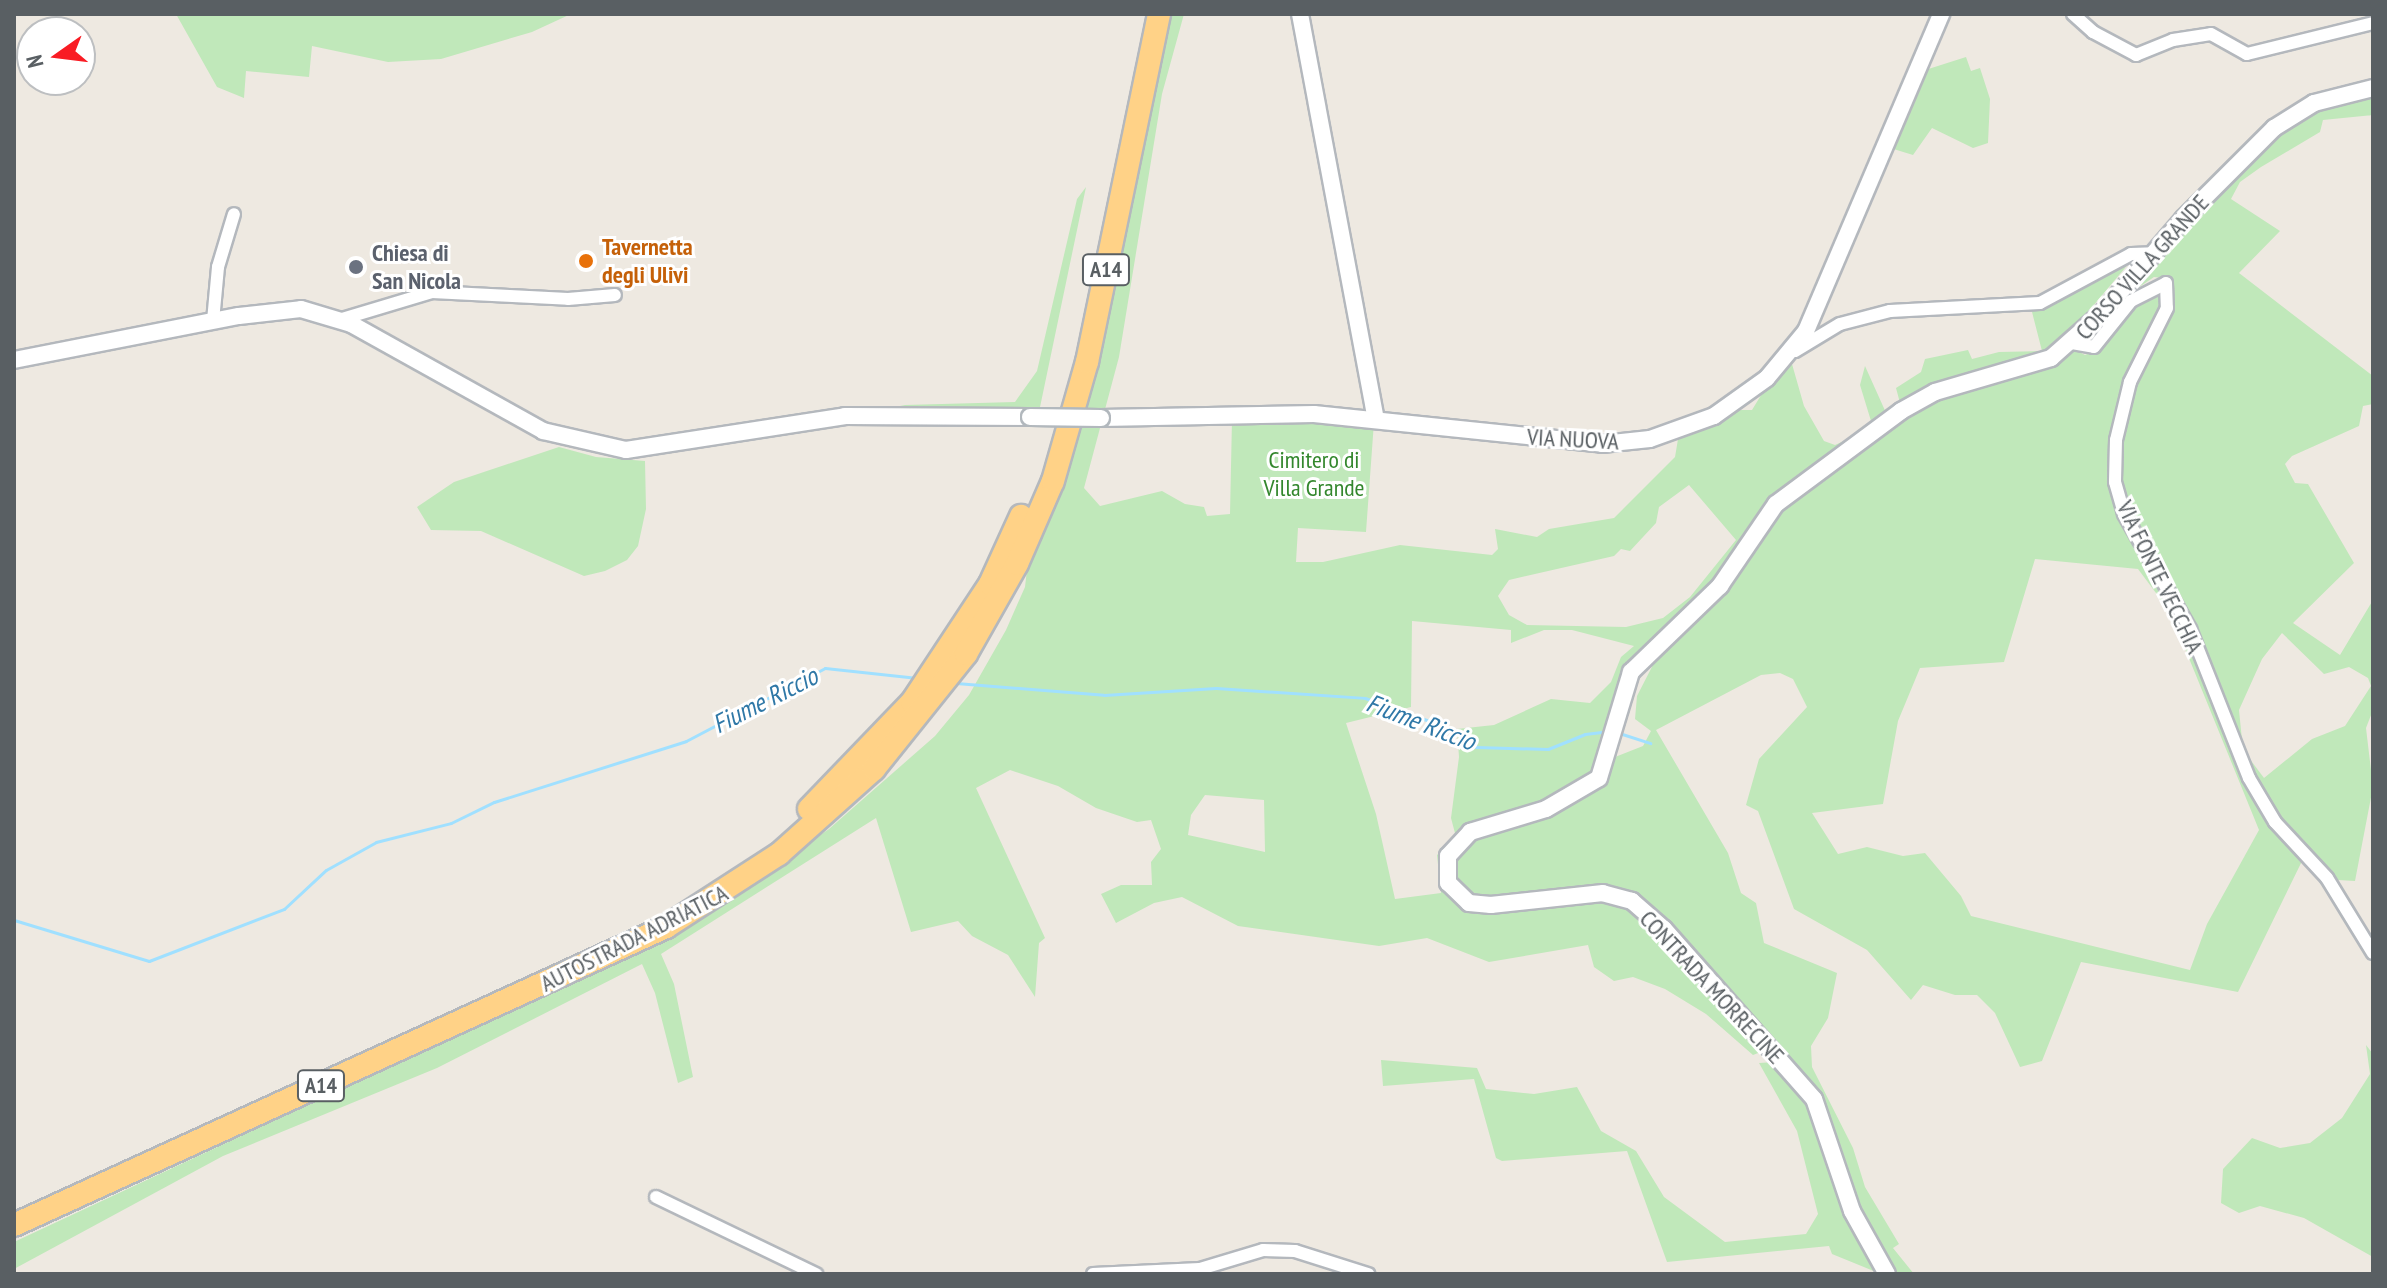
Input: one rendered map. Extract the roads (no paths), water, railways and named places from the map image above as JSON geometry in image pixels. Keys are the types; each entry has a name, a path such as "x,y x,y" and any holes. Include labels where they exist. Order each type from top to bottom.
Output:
{"highway":[{"name":"AUTOSTRADA ADRIATICA","path":"1029,517 1065,386 1144,14"},
{"name":"AUTOSTRADA ADRIATICA","path":"14,1225 626,940 655,924 816,813 912,702 990,584 1029,517 1077,404 1159,14"},
{"name":"AUTOSTRADA ADRIATICA","path":"14,1208 626,940"}],"street":[{"path":"1300,14 1376,419"},
{"name":"VIA NUOVA","path":"1792,353 1815,313 1941,14"},
{"path":"2073,14 2093,32 2136,55 2173,40 2211,34 2247,54 2373,23"},
{"name":"CORSO VILLA GRANDE","path":"1606,759 1624,685 1643,658 1720,586 1776,504 1912,405 1955,385 2030,367 2072,343 2282,121 2325,98 2373,88"},
{"path":"213,321 218,267 234,214"},
{"name":"VIA NUOVA","path":"14,360 213,321 301,309 342,319 543,431 626,450 845,416 1101,418 1314,414 1555,441 1639,441 1714,416 1742,399 1792,353 1840,324 1876,314 1930,306 2040,303 2131,254 2154,253"},
{"name":"VIA FONTE VECCHIA","path":"2072,343 2094,347 2131,301 2166,283 2167,308 2130,382 2116,440 2115,482 2124,514 2190,629 2249,778 2275,822 2327,878 2373,953"},
{"path":"342,319 432,292 568,299 615,295"},
{"name":"CONTRADA MORRECINE","path":"1606,759 1599,778 1588,788 1546,809 1470,832 1455,843 1445,864 1448,883 1469,903 1491,905 1595,893 1619,895 1664,929 1814,1099 1852,1211 1887,1274"},
{"path":"656,1197 816,1274"},
{"path":"1093,1274 1200,1269 1263,1250 1295,1251 1368,1274"}],"waterway":[{"name":"Fiume Riccio","path":"14,920 149,961 284,909 326,870 376,842 451,823 494,802 686,741 825,668 917,678"},
{"name":"Fiume Riccio","path":"956,683 1104,695 1216,688 1365,698 1457,731 1476,747 1548,749 1585,734 1608,731"},
{"name":"Fiume Riccio","path":"1619,733 1650,743"}],"place":[{"name":"Tavernetta degli Ulivi","path":"586,261"},
{"name":"Chiesa di San Nicola","path":"356,267"}],"park label":[{"name":"Cimitero di Villa Grande","path":"1314,474"}]}
